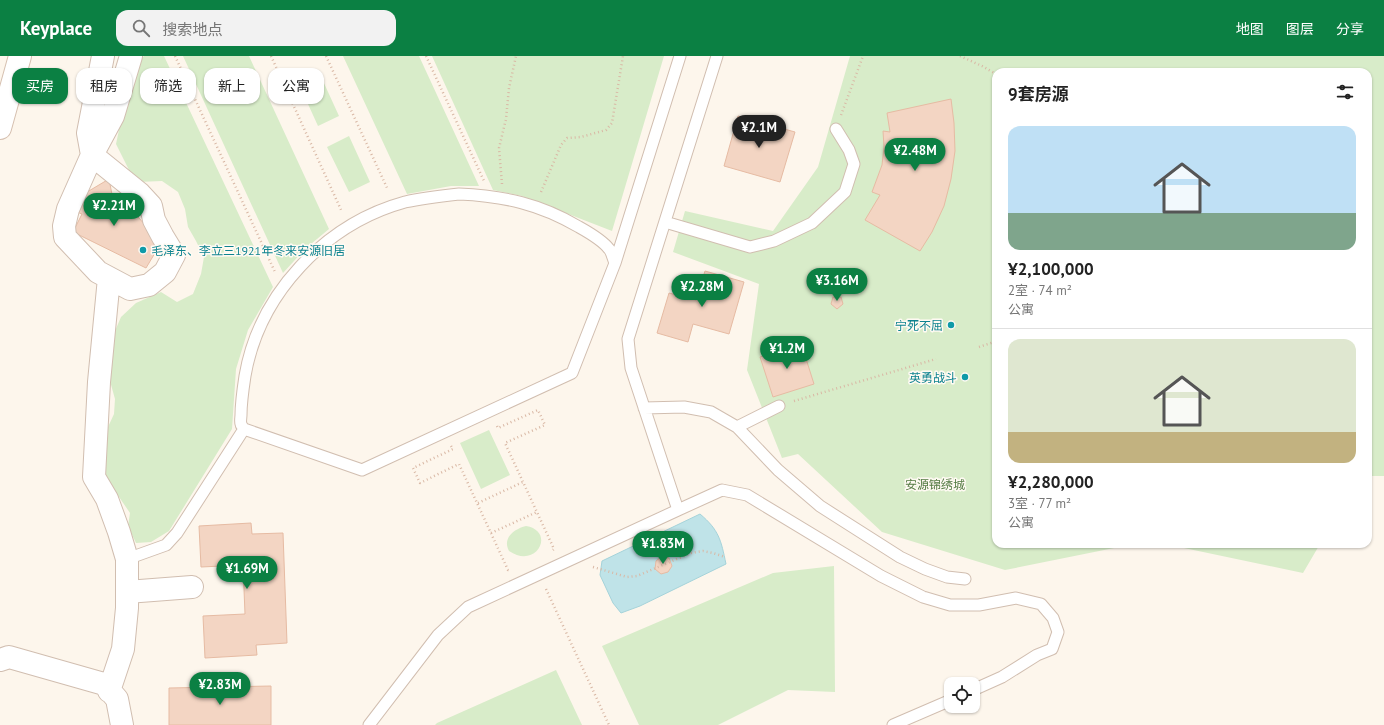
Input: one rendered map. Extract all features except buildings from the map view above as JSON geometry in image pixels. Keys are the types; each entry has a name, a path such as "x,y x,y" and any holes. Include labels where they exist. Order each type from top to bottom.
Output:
{"street":[{"path":"0,128 20,56"},
{"path":"102,56 88,133 92,155 139,193 151,206 154,220 162,237 174,255 165,272 149,285 130,289 98,272 65,237 64,226 68,209 92,155 113,116 131,56"},
{"path":"109,278 99,382 94,477 107,499 120,532 127,559 127,608 123,649 109,691"},
{"path":"127,592 192,587"},
{"path":"0,660 9,656 104,684 117,699 122,725"}],"lane":[{"path":"615,263 610,249 588,232 564,218 535,206 507,198 459,194 432,196 380,211 349,226 332,237 312,254 282,288 264,319 253,344 246,370 240,424 244,429 362,470 572,373 615,263 680,56"},
{"path":"678,510 631,368 628,339 717,56"},
{"path":"665,222 750,247 774,241 812,223 845,192 854,164 849,150 836,129"},
{"path":"737,427 778,406"},
{"path":"644,408 684,407 711,412 737,427 778,470 820,506 906,560 925,569 947,576 965,579"},
{"path":"127,559 166,545 177,533 244,429"},
{"path":"369,725 438,635 468,607 722,490 747,495 881,576 923,597 950,605 979,605 1016,598 1041,604 1053,618 1058,632 1052,649 1037,655 1002,677 980,687"},
{"path":"893,725 944,703"}],"path":[{"path":"175,56 282,288"},
{"path":"271,56 349,226"},
{"path":"326,56 395,206"},
{"path":"426,56 491,196"},
{"path":"507,198 502,184 499,148 506,119 509,88 516,56"},
{"path":"535,206 561,145 567,138 580,137 606,130 612,123 623,56"},
{"path":"836,129 863,56"},
{"path":"960,56 992,72"},
{"path":"979,347 992,343"},
{"path":"778,406 936,359"},
{"path":"511,422 538,410 545,425 505,443 554,549 547,553"},
{"path":"441,455 413,468 420,483 460,464 508,570 514,568"},
{"path":"478,503 523,482"},
{"path":"491,533 537,512"},
{"path":"569,561 627,577 636,576 691,553 702,551 725,557"},
{"path":"548,594 609,725"}],"green space":[{"path":"144,56 164,56 170,68 140,68 140,104 187,104 273,287 248,330 236,369 232,429 169,531 151,542 136,543 128,526 130,513 104,475 102,440 114,414 115,399 108,374 112,338 121,317 136,303 161,292 177,302 193,294 201,274 204,257 188,227 185,209 178,192 162,181 138,182 130,172 116,144 125,104 132,104 132,80 137,62"},
{"path":"183,56 249,56 255,68 204,68 204,102 196,84 196,68 189,68"},
{"path":"343,56 419,56 479,186 451,186 407,194"},
{"path":"432,56 664,56 612,231 522,196 493,190"},
{"name":"安源锦绣城","path":"850,56 1384,56 1384,476 1372,476 1372,68 992,68 992,548 1114,548 1005,570 882,532 798,454 782,458 747,370 759,284 673,252 685,211 773,231 818,167"},
{"path":"260,80 268,97 268,104 271,104 329,229 305,249 283,273 205,104 260,104"},
{"path":"324,83 339,116 318,126 308,104 324,104"},
{"path":"349,136 370,182 349,192 327,147"},
{"path":"489,430 510,475 481,489 460,443"},
{"path":"526,526 535,529 540,535 541,541 539,548 535,553 528,556 519,556 509,551 507,542 510,535 517,529"},
{"path":"1184,548 1318,548 1303,573"},
{"path":"834,566 835,692 788,690 718,725 639,725 602,646 773,573"},
{"path":"556,670 582,725 435,725 437,723"}],"water":[{"path":"700,514 711,525 718,536 726,564 640,606 621,613 613,603 600,575 602,561"}],"place":[{"name":"毛泽东、李立三1921年冬来安源旧居","path":"143,250"},
{"name":"宁死不屈","path":"951,325"},
{"name":"英勇战斗","path":"965,377"}]}
